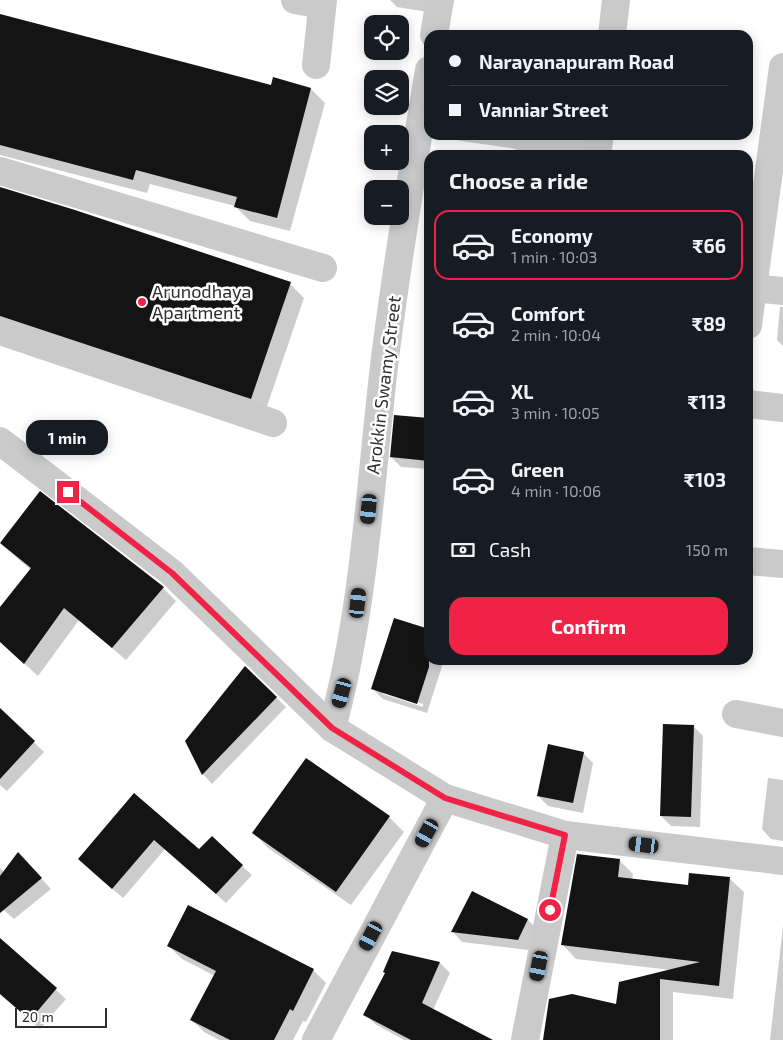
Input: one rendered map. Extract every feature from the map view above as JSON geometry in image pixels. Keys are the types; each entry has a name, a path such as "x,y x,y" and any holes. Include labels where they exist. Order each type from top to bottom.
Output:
{"street":[{"path":"296,0 322,2 316,65"},
{"path":"435,30 440,0"},
{"path":"613,30 616,0"},
{"path":"753,282 780,108 783,67"},
{"name":"Arokkin Swamy Street","path":"332,728 347,675 358,603 385,358 418,212 424,135"},
{"path":"0,172 324,268"},
{"path":"753,288 783,291"},
{"path":"0,331 273,423"},
{"path":"753,405 783,408"},
{"path":"0,441 172,573 332,728 445,798 565,835 783,861"},
{"path":"753,561 783,564"},
{"path":"736,714 783,722"},
{"path":"316,1040 445,798"},
{"path":"525,1040 565,835"}],"building":[{"path":"0,14 271,85 273,77 311,88 277,218 234,207 237,197 136,170 133,180 0,145"},
{"name":"Arunodhaya Apartment","path":"0,187 291,282 251,399 0,316"},
{"path":"394,415 424,418 424,460 390,457"},
{"path":"40,491 164,587 112,648 64,608 24,664 0,642 0,607 31,568 0,543"},
{"path":"394,618 424,627 424,665 429,665 429,667 417,704 371,689"},
{"path":"245,666 277,697 202,775 185,741"},
{"path":"0,708 35,741 0,779"},
{"path":"663,724 694,725 691,817 660,816"},
{"path":"548,744 584,752 573,803 537,796"},
{"path":"306,758 390,816 336,892 252,833"},
{"path":"134,793 199,849 212,836 243,865 216,894 154,840 112,889 78,859"},
{"path":"18,852 42,878 0,913 0,876"},
{"path":"577,854 620,859 618,877 688,885 689,873 730,877 719,986 660,979 660,1040 543,1040 549,999 572,994 616,1004 619,982 700,962 561,945"},
{"path":"472,891 528,919 518,940 451,932"},
{"path":"188,905 314,969 293,1011 290,1009 274,1040 230,1040 190,1020 216,971 167,946"},
{"path":"0,938 57,988 30,1020 0,994"},
{"path":"392,951 440,962 422,1003 493,1040 411,1040 363,1015 385,973 383,972"}],"place":[{"name":"Arunodhaya Apartment","path":"142,302"}],"route":[{"path":"68,492 172,573 332,728 445,798 565,835 550,910"}]}
